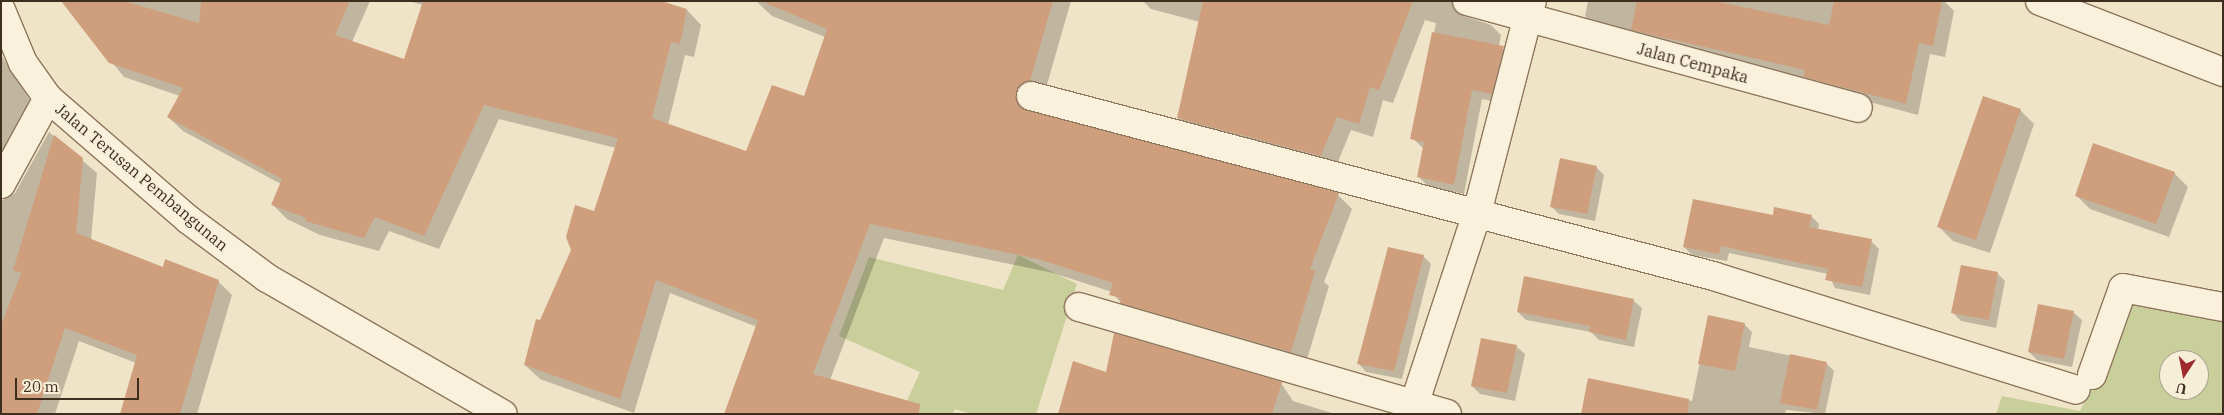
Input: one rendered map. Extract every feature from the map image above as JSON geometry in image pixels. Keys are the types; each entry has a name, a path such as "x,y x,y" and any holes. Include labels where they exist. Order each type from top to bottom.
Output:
{"street":[{"name":"Jalan Cempaka","path":"1467,1 1529,10 1858,108"},
{"path":"2040,1 2223,72"},
{"name":"Jalan Terusan Pembangunan","path":"1,10 23,63 48,98 189,220 267,278 503,414"},
{"path":"1413,409 1477,213 1529,10"},
{"path":"1031,96 1713,276 2084,383 2123,288 2223,307"},
{"path":"1,184 48,98"},
{"path":"1079,307 1413,409 1447,414"}],"green space":[{"path":"1018,255 1077,284 1036,414 971,414 955,409 953,414 901,414 920,372 839,336 869,257 1003,290"},
{"path":"2131,302 2223,319 2223,414 1996,414 2002,396 2080,411"}],"building":[{"path":"61,1 124,1 199,23 201,1 350,1 335,35 404,59 423,1 661,1 687,9 680,44 671,42 652,118 746,151 772,85 804,96 827,29 761,1 1053,1 1030,81 1016,92 1020,107 1339,193 1310,269 1315,271 1291,352 1120,303 1121,298 1109,295 1113,283 1038,259 870,224 813,374 920,404 919,414 724,414 758,320 656,280 620,399 524,365 536,319 540,320 571,250 566,237 575,205 594,211 618,138 484,105 424,236 375,217 364,238 305,221 306,218 271,205 282,179 167,117 183,88 109,63"},
{"path":"1203,1 1413,1 1379,90 1370,87 1359,124 1337,117 1321,156 1177,118"},
{"path":"1637,1 1714,1 1829,25 1834,1 1942,1 1933,46 1919,43 1906,104 1804,77 1805,70 1631,30"},
{"path":"1432,32 1504,46 1492,94 1472,90 1454,185 1417,177 1424,142 1410,139"},
{"path":"1983,96 2021,109 1976,240 1937,227"},
{"path":"54,135 83,158 76,233 163,267 165,259 219,280 180,414 120,414 137,355 65,328 37,414 1,414 1,326 21,273 13,270"},
{"path":"2093,143 2175,172 2156,224 2075,196"},
{"path":"1560,158 1597,166 1587,214 1550,207"},
{"path":"1693,199 1773,215 1774,207 1812,215 1809,227 1872,239 1862,287 1825,280 1828,269 1721,246 1719,254 1683,247"},
{"path":"1388,247 1424,255 1394,371 1357,364"},
{"path":"1961,265 1998,272 1989,320 1951,313"},
{"path":"1524,276 1634,299 1626,340 1589,332 1590,326 1517,312"},
{"path":"2038,304 2074,311 2064,359 2028,352"},
{"path":"1708,315 1745,323 1735,371 1698,364"},
{"path":"1114,333 1282,382 1272,414 1058,414 1073,361 1106,372"},
{"path":"1481,338 1517,345 1507,393 1471,386"},
{"path":"1790,354 1827,362 1817,410 1780,403"},
{"path":"1588,378 1689,399 1688,414 1581,414"}]}
